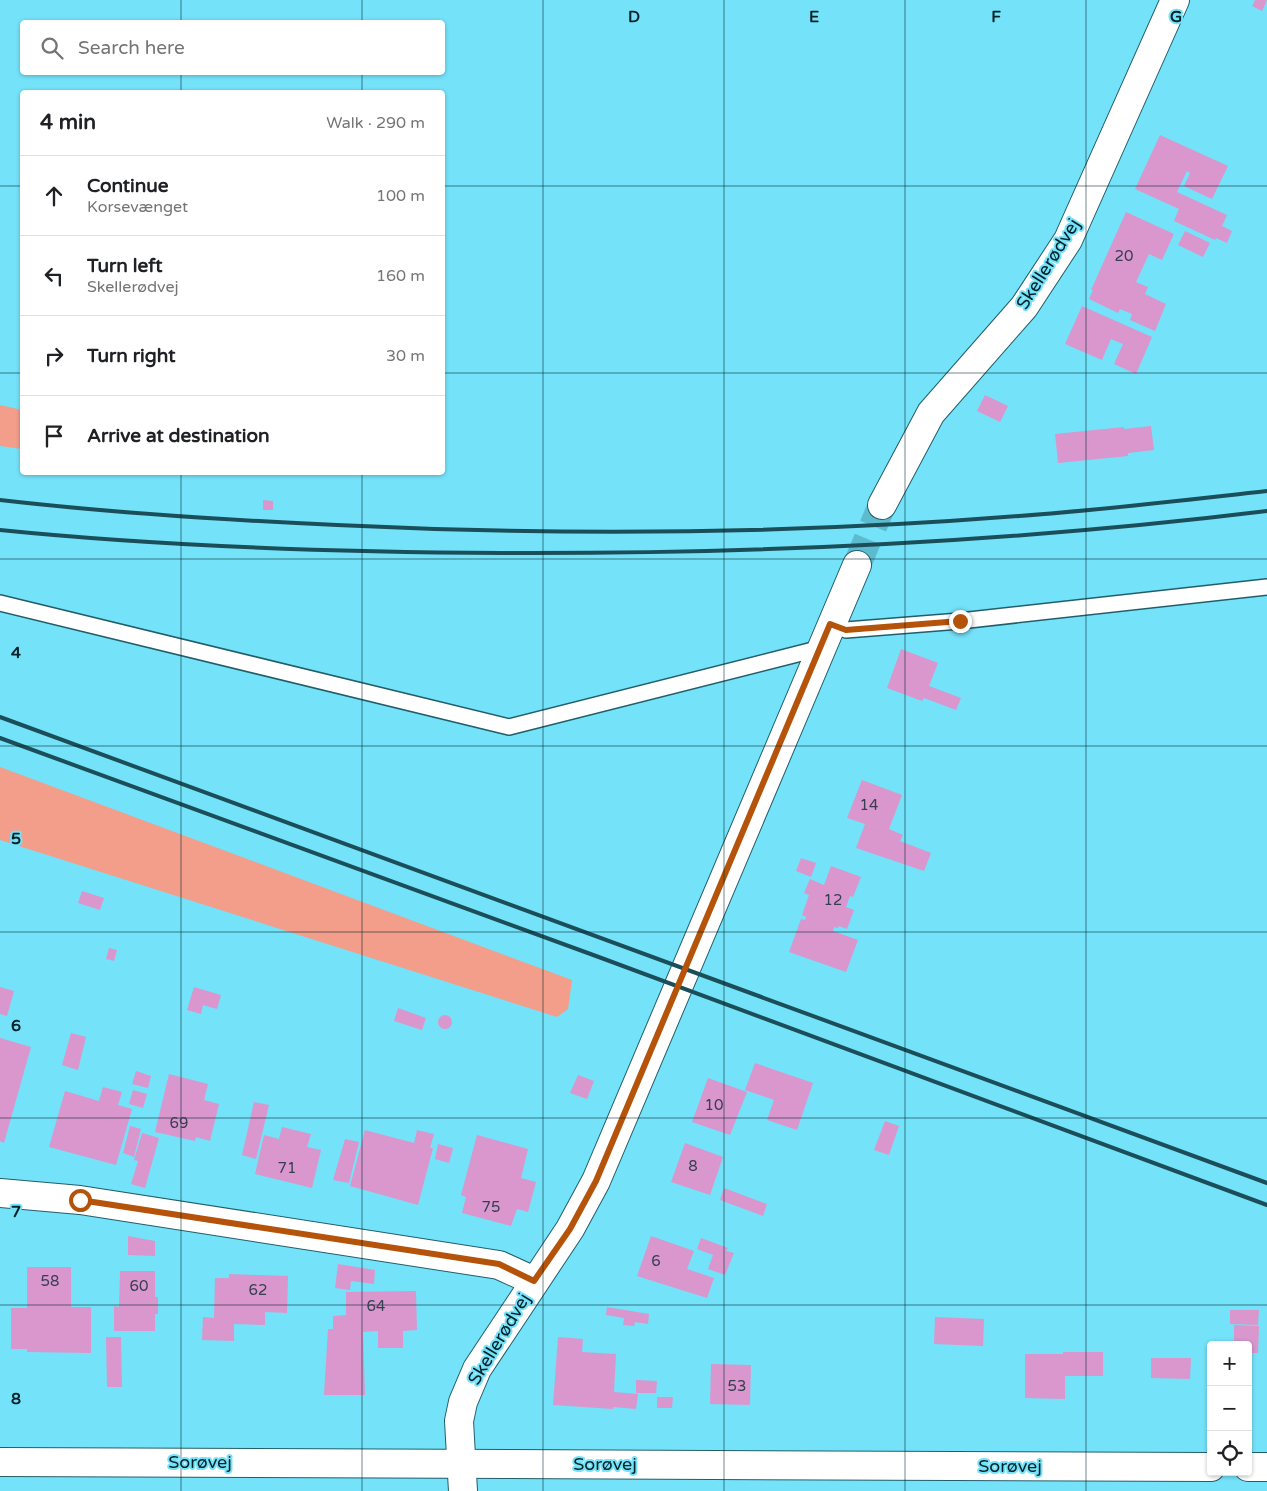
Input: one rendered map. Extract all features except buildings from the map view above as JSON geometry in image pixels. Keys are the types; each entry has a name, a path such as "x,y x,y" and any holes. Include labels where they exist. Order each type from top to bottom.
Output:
{"street":[{"name":"Skellerødvej","path":"882,505 931,413 1024,307 1068,240 1175,0"},
{"name":"Skellerødvej","path":"463,1491 459,1421 463,1402 477,1369 570,1229 596,1181 857,565"},
{"path":"0,1193 80,1200 499,1264 534,1281"},
{"name":"Sorøvej","path":"0,1462 1207,1467"},
{"path":"1252,1468 1267,1467"}],"lane":[{"path":"0,603 509,727 846,630 951,622 1267,587"}],"shaded area":[{"path":"0,405 20,410 20,449 0,446"},
{"path":"0,767 572,980 568,1009 557,1017 0,840"}],"tunnel":[{"path":"857,565 882,505"}],"railway":[{"path":"0,500 168,516 253,521 422,529 593,532 764,530 934,522 1081,511 1267,491"},
{"path":"0,530 126,541 252,548 599,553 791,548 982,538 1077,531 1267,511"},
{"path":"0,717 1267,1183"},
{"path":"0,738 596,956 1267,1205"}],"route":[{"path":"80,1200 499,1264 534,1281 570,1229 596,1181 830,624 846,630 960,621"}]}
